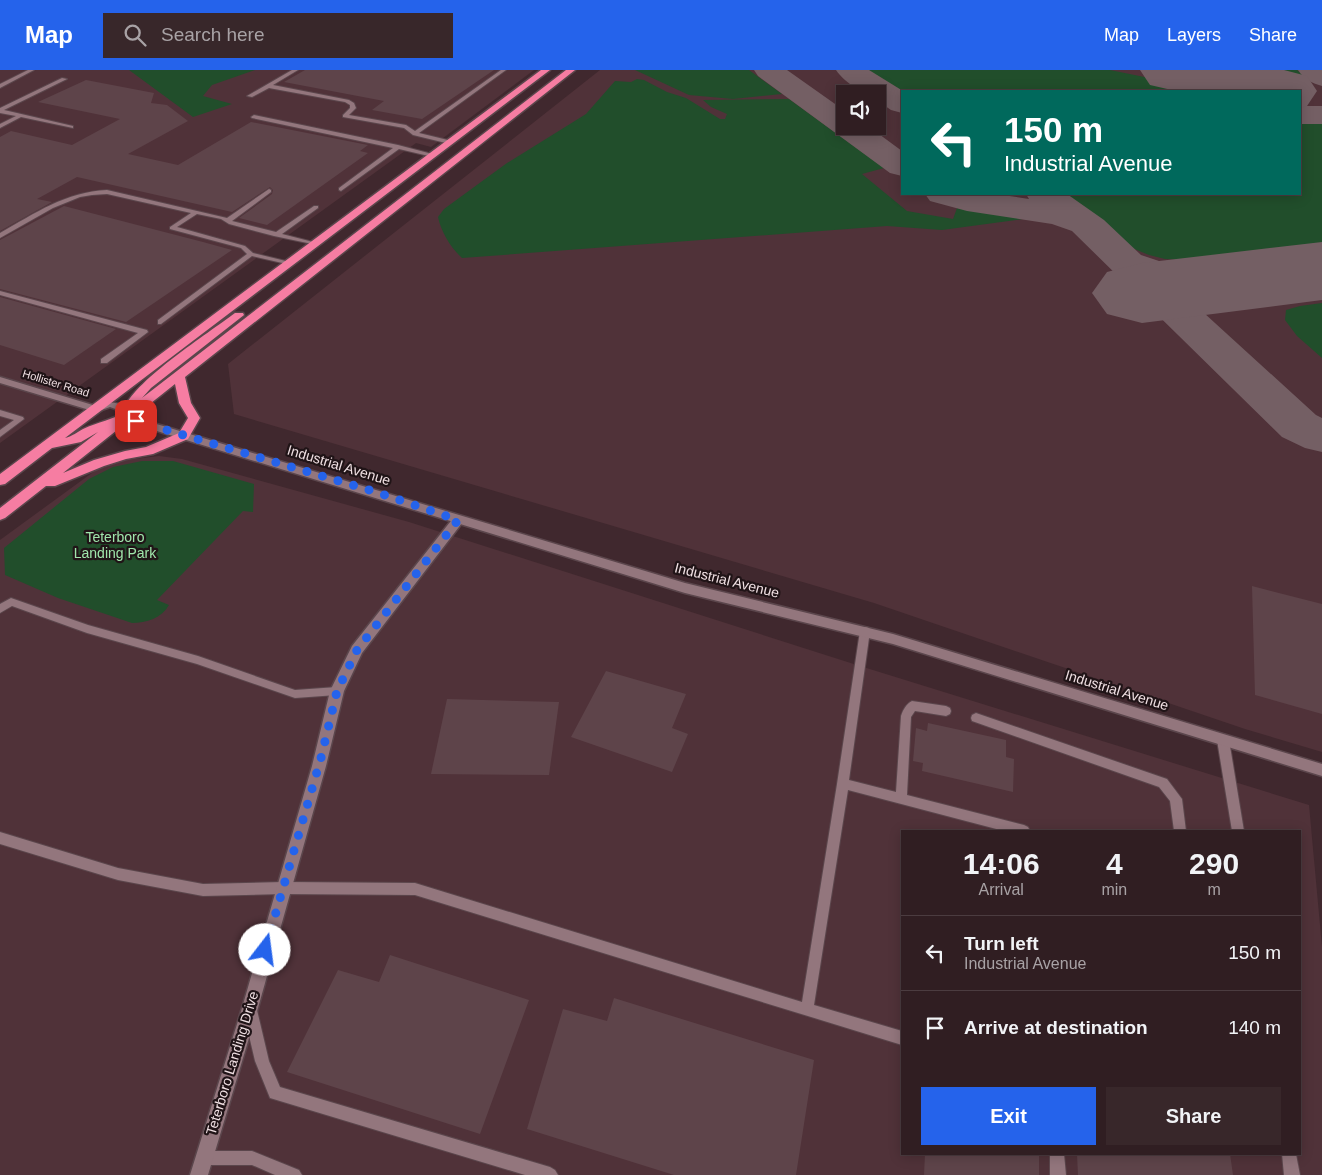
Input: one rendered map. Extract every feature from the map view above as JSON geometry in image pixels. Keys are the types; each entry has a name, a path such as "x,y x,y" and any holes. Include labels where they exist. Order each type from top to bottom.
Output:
{"highway":[{"path":"0,482 546,70"},
{"path":"0,515 571,70"},
{"path":"46,447 77,439 101,426 125,418 133,401 147,386 253,304 275,276"},
{"path":"31,492 99,462 148,451 184,436 194,418 183,402 184,390 179,376"}],"street":[{"name":"Hollister Road","path":"0,380 96,409 110,404 123,408 125,418"},
{"name":"Industrial Avenue","path":"125,418 376,492 458,520 685,588 865,631 1322,770"},
{"name":"Teterboro Landing Drive","path":"201,1167 250,1008 321,758 337,691 357,650 458,520"}],"lane":[{"path":"0,86 32,70"},
{"path":"250,96 296,70"},
{"path":"415,134 504,70"},
{"path":"0,111 64,79"},
{"path":"268,86 347,102 352,104 353,108 345,116 406,127 415,134 450,142"},
{"path":"0,111 71,127"},
{"path":"0,126 20,116"},
{"path":"254,117 433,154"},
{"path":"341,189 398,147"},
{"path":"0,236 70,197 93,192 122,194 315,244"},
{"path":"227,221 269,192"},
{"path":"276,235 316,207"},
{"path":"196,212 172,228 243,247 251,254 291,263"},
{"path":"161,322 251,254"},
{"path":"0,293 144,332 104,361"},
{"path":"0,413 20,419 0,434"},
{"path":"0,610 10,602 87,629 198,660 295,694 337,691"},
{"path":"807,1010 865,631"},
{"path":"901,798 906,716 912,706 946,711"},
{"path":"976,718 1163,783 1176,799 1180,830"},
{"path":"1223,740 1238,830"},
{"path":"842,784 1020,830"},
{"path":"0,838 118,874 204,890 283,888 415,890 901,1038"},
{"path":"250,1008 262,1061 275,1093 550,1175"},
{"path":"1057,1155 1058,1175"},
{"path":"1289,1155 1292,1175"},
{"path":"201,1167 252,1158 294,1175"}],"shaded area":[{"path":"0,70 534,70 431,147 416,143 0,443"},
{"path":"600,70 1322,70 1322,752 1245,729 874,603 234,414 228,364"},
{"path":"159,456 182,459 409,522 860,666 1309,805 1322,947 1322,1175 0,1175 0,540 96,470 126,460"}],"green space":[{"path":"129,70 255,70 212,85 203,96 232,104 193,117"},
{"path":"635,70 749,70 782,94 733,99 689,95"},
{"path":"865,70 1110,70 1208,90 901,90 901,93"},
{"path":"1241,70 1297,70 1307,79 1293,80"},
{"path":"637,79 644,80 667,92 686,98 720,119 725,119 727,114 711,107 703,100 789,99 836,135 884,168 862,174 907,211 953,219 957,208 1023,219 942,230 887,226 462,258 450,245 439,223 438,217 444,209 507,163 586,114 615,81 631,82"},
{"path":"1301,122 1322,123 1322,244 1188,260 1165,259 1132,248 1083,208 1063,195 1301,195"},
{"path":"1322,303 1322,358 1297,336 1285,320 1286,310"},
{"name":"Teterboro Landing Park","path":"142,461 173,461 254,484 253,512 243,511 157,600 169,605 166,610 148,621 132,623 58,598 5,575 4,548 89,479 113,467"}],"building":[{"path":"305,70 494,70 422,119 372,110 384,101 284,82"},
{"path":"86,80 154,93 151,103 167,105 188,121 128,154 178,165 251,122 368,145 360,151 368,153 267,225 239,218 272,194 273,190 270,187 232,212 77,177 37,199 52,202 0,231 0,137 11,131 72,145 120,119 38,102"},
{"path":"64,206 232,250 126,322 0,289 0,240"},
{"path":"0,297 116,329 64,365 0,345"},
{"path":"1252,586 1322,604 1322,714 1255,695"},
{"path":"606,671 686,694 672,728 688,734 672,772 571,737"},
{"path":"447,699 559,702 549,775 431,774"},
{"path":"928,723 1006,740 1006,757 1014,759 1013,792 922,771 923,763 913,761 916,728 927,731"},
{"path":"390,955 529,1000 480,1134 287,1072 338,970 379,982"},
{"path":"614,998 814,1060 796,1175 674,1175 527,1129 563,1009 607,1021"},
{"path":"925,1155 1039,1155 1039,1175 924,1175"},
{"path":"1077,1155 1230,1155 1233,1175 1078,1175"}],"taxiway":[{"path":"768,70 836,119"},
{"path":"850,70 901,103"},
{"path":"1312,70 1322,77"},
{"path":"1301,115 1322,115"},
{"path":"859,135 901,165"},
{"path":"946,195 967,200 1060,214 1080,222"},
{"path":"1045,195 1091,228 1299,426 1322,437"},
{"path":"1132,264 1175,278 1220,284"}],"runway":[{"path":"1175,70 1276,90"},
{"path":"1142,293 1322,271"}],"route":[{"path":"136,421 376,492 458,520 357,650 337,691 321,758 265,950"}]}
